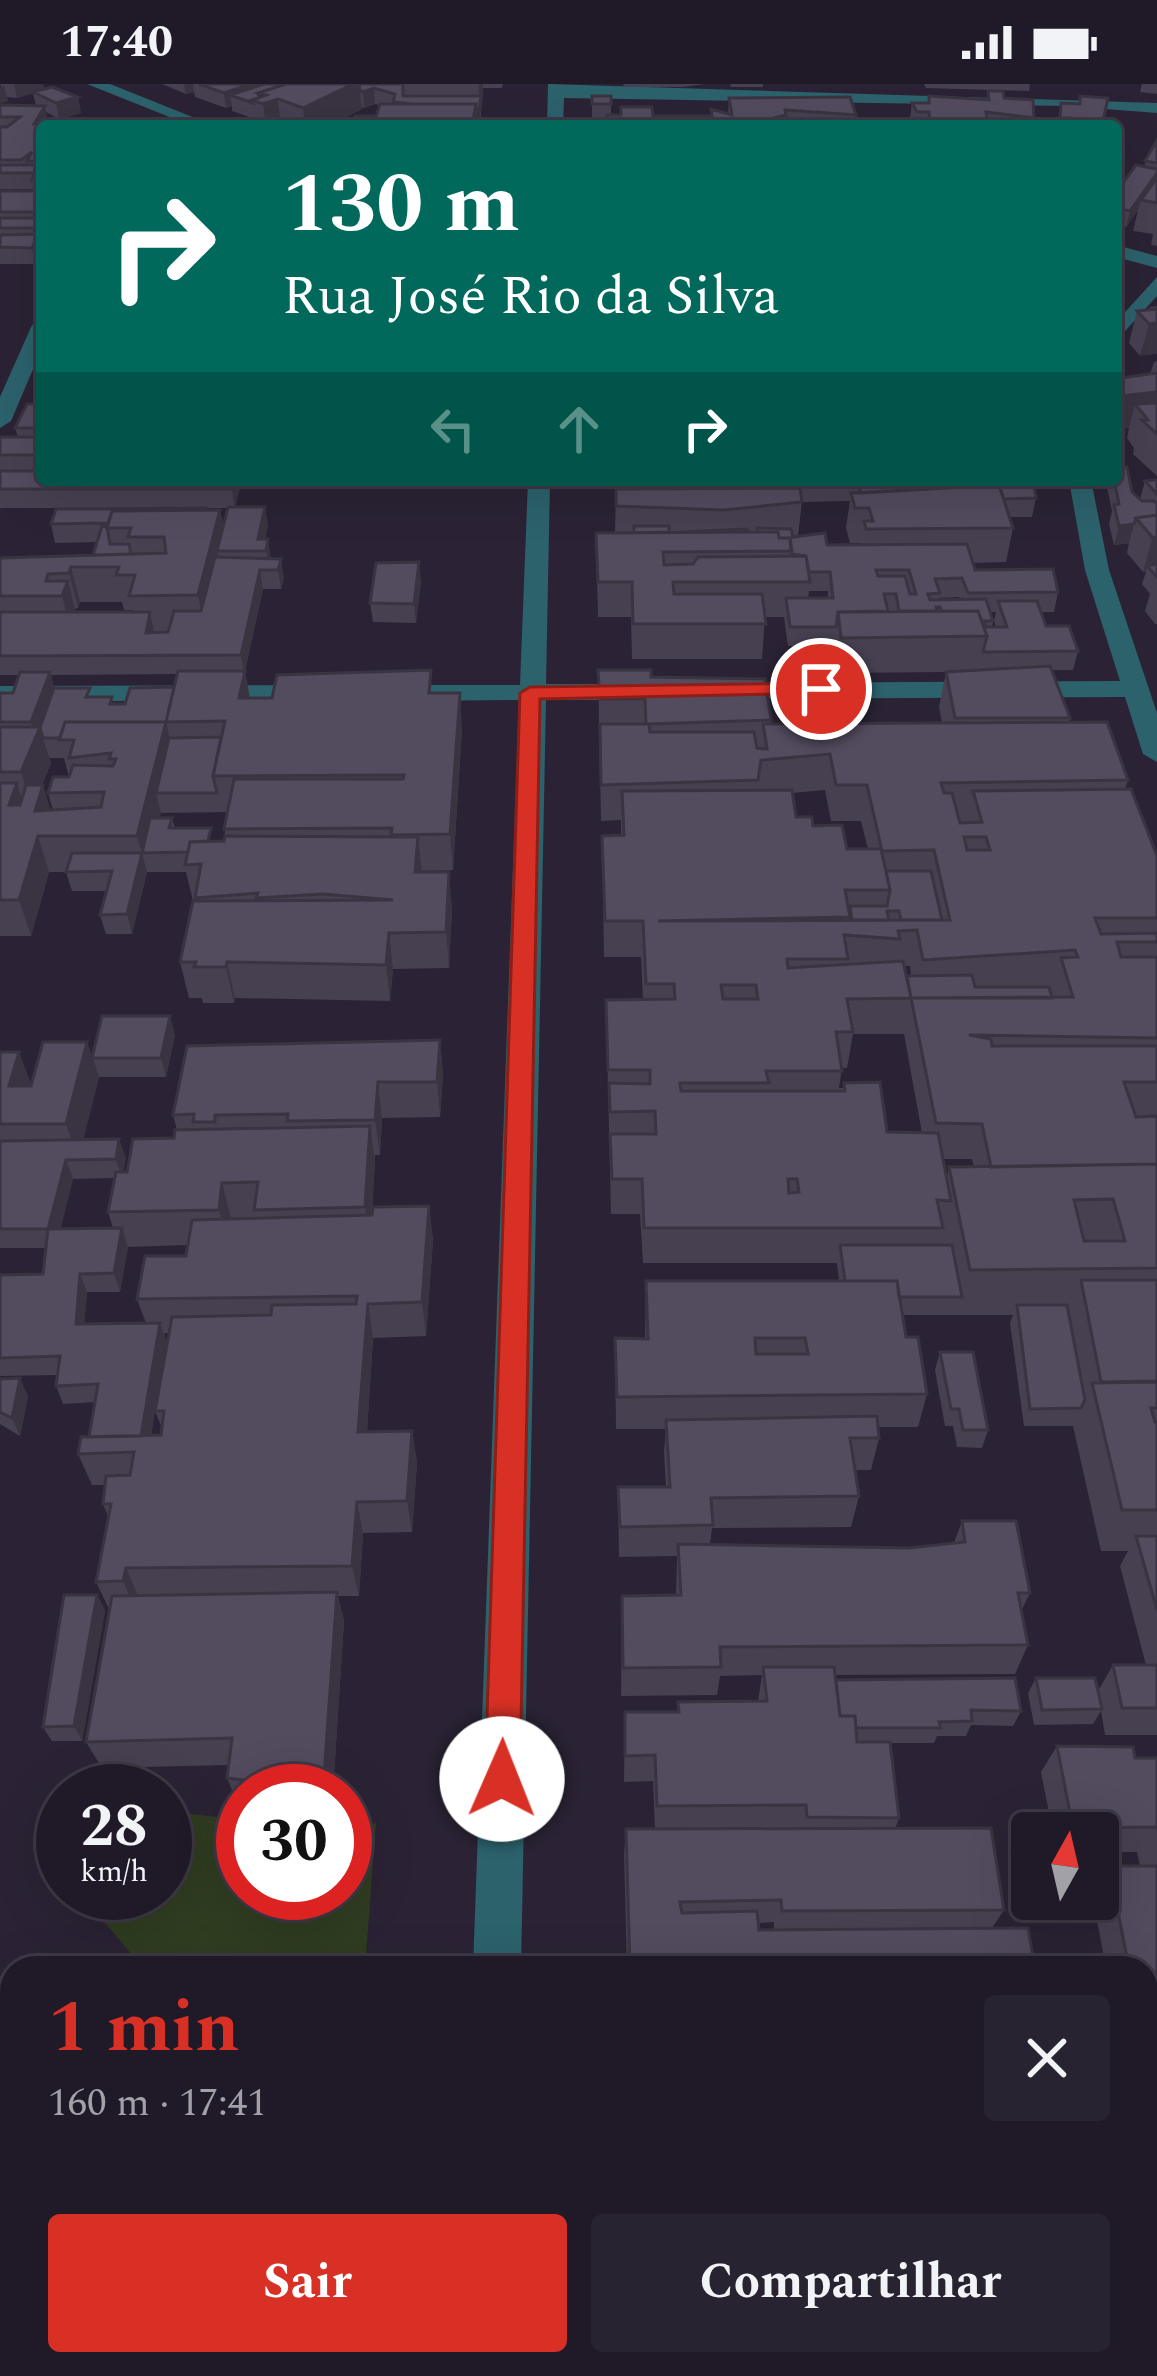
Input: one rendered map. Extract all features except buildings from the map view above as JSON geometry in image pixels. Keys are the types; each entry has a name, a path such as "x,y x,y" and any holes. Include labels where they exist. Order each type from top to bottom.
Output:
{"street":[{"path":"95,84 190,120"},
{"path":"555,120 556,88 1157,108"},
{"path":"887,97 892,120"},
{"path":"139,120 148,105"},
{"path":"1122,252 1157,262"},
{"path":"1122,327 1157,283"},
{"path":"0,421 36,339"},
{"path":"497,1956 538,486"},
{"path":"1081,486 1097,570 1157,754"},
{"path":"392,693 1134,689"},
{"path":"0,694 345,693"}],"green space":[{"path":"192,1814 216,1817 216,1920 369,1920 366,1956 133,1956 103,1920 192,1920"},
{"path":"376,1822 372,1875 372,1825"}],"route":[{"path":"502,1779 530,693 821,689"}]}
